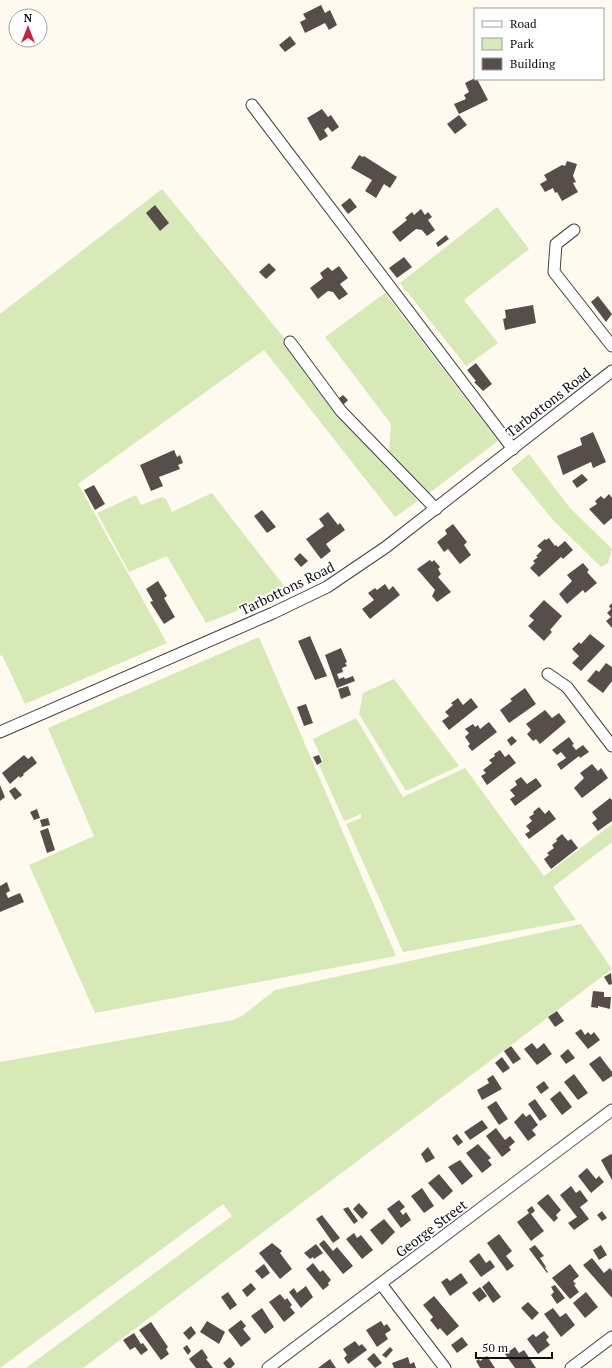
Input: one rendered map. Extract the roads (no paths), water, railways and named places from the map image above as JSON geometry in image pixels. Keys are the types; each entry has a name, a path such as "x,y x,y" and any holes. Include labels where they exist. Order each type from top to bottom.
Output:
{"street":[{"path":"252,105 513,449"},
{"path":"574,230 556,244 554,272 612,346"},
{"path":"290,342 341,411 436,509"},
{"name":"Tarbottons Road","path":"0,732 314,594 366,562 612,371"},
{"path":"548,674 567,687 612,746"},
{"name":"George Street","path":"268,1368 612,1110"},
{"path":"381,1284 445,1368"},
{"path":"571,1368 612,1338"}]}
